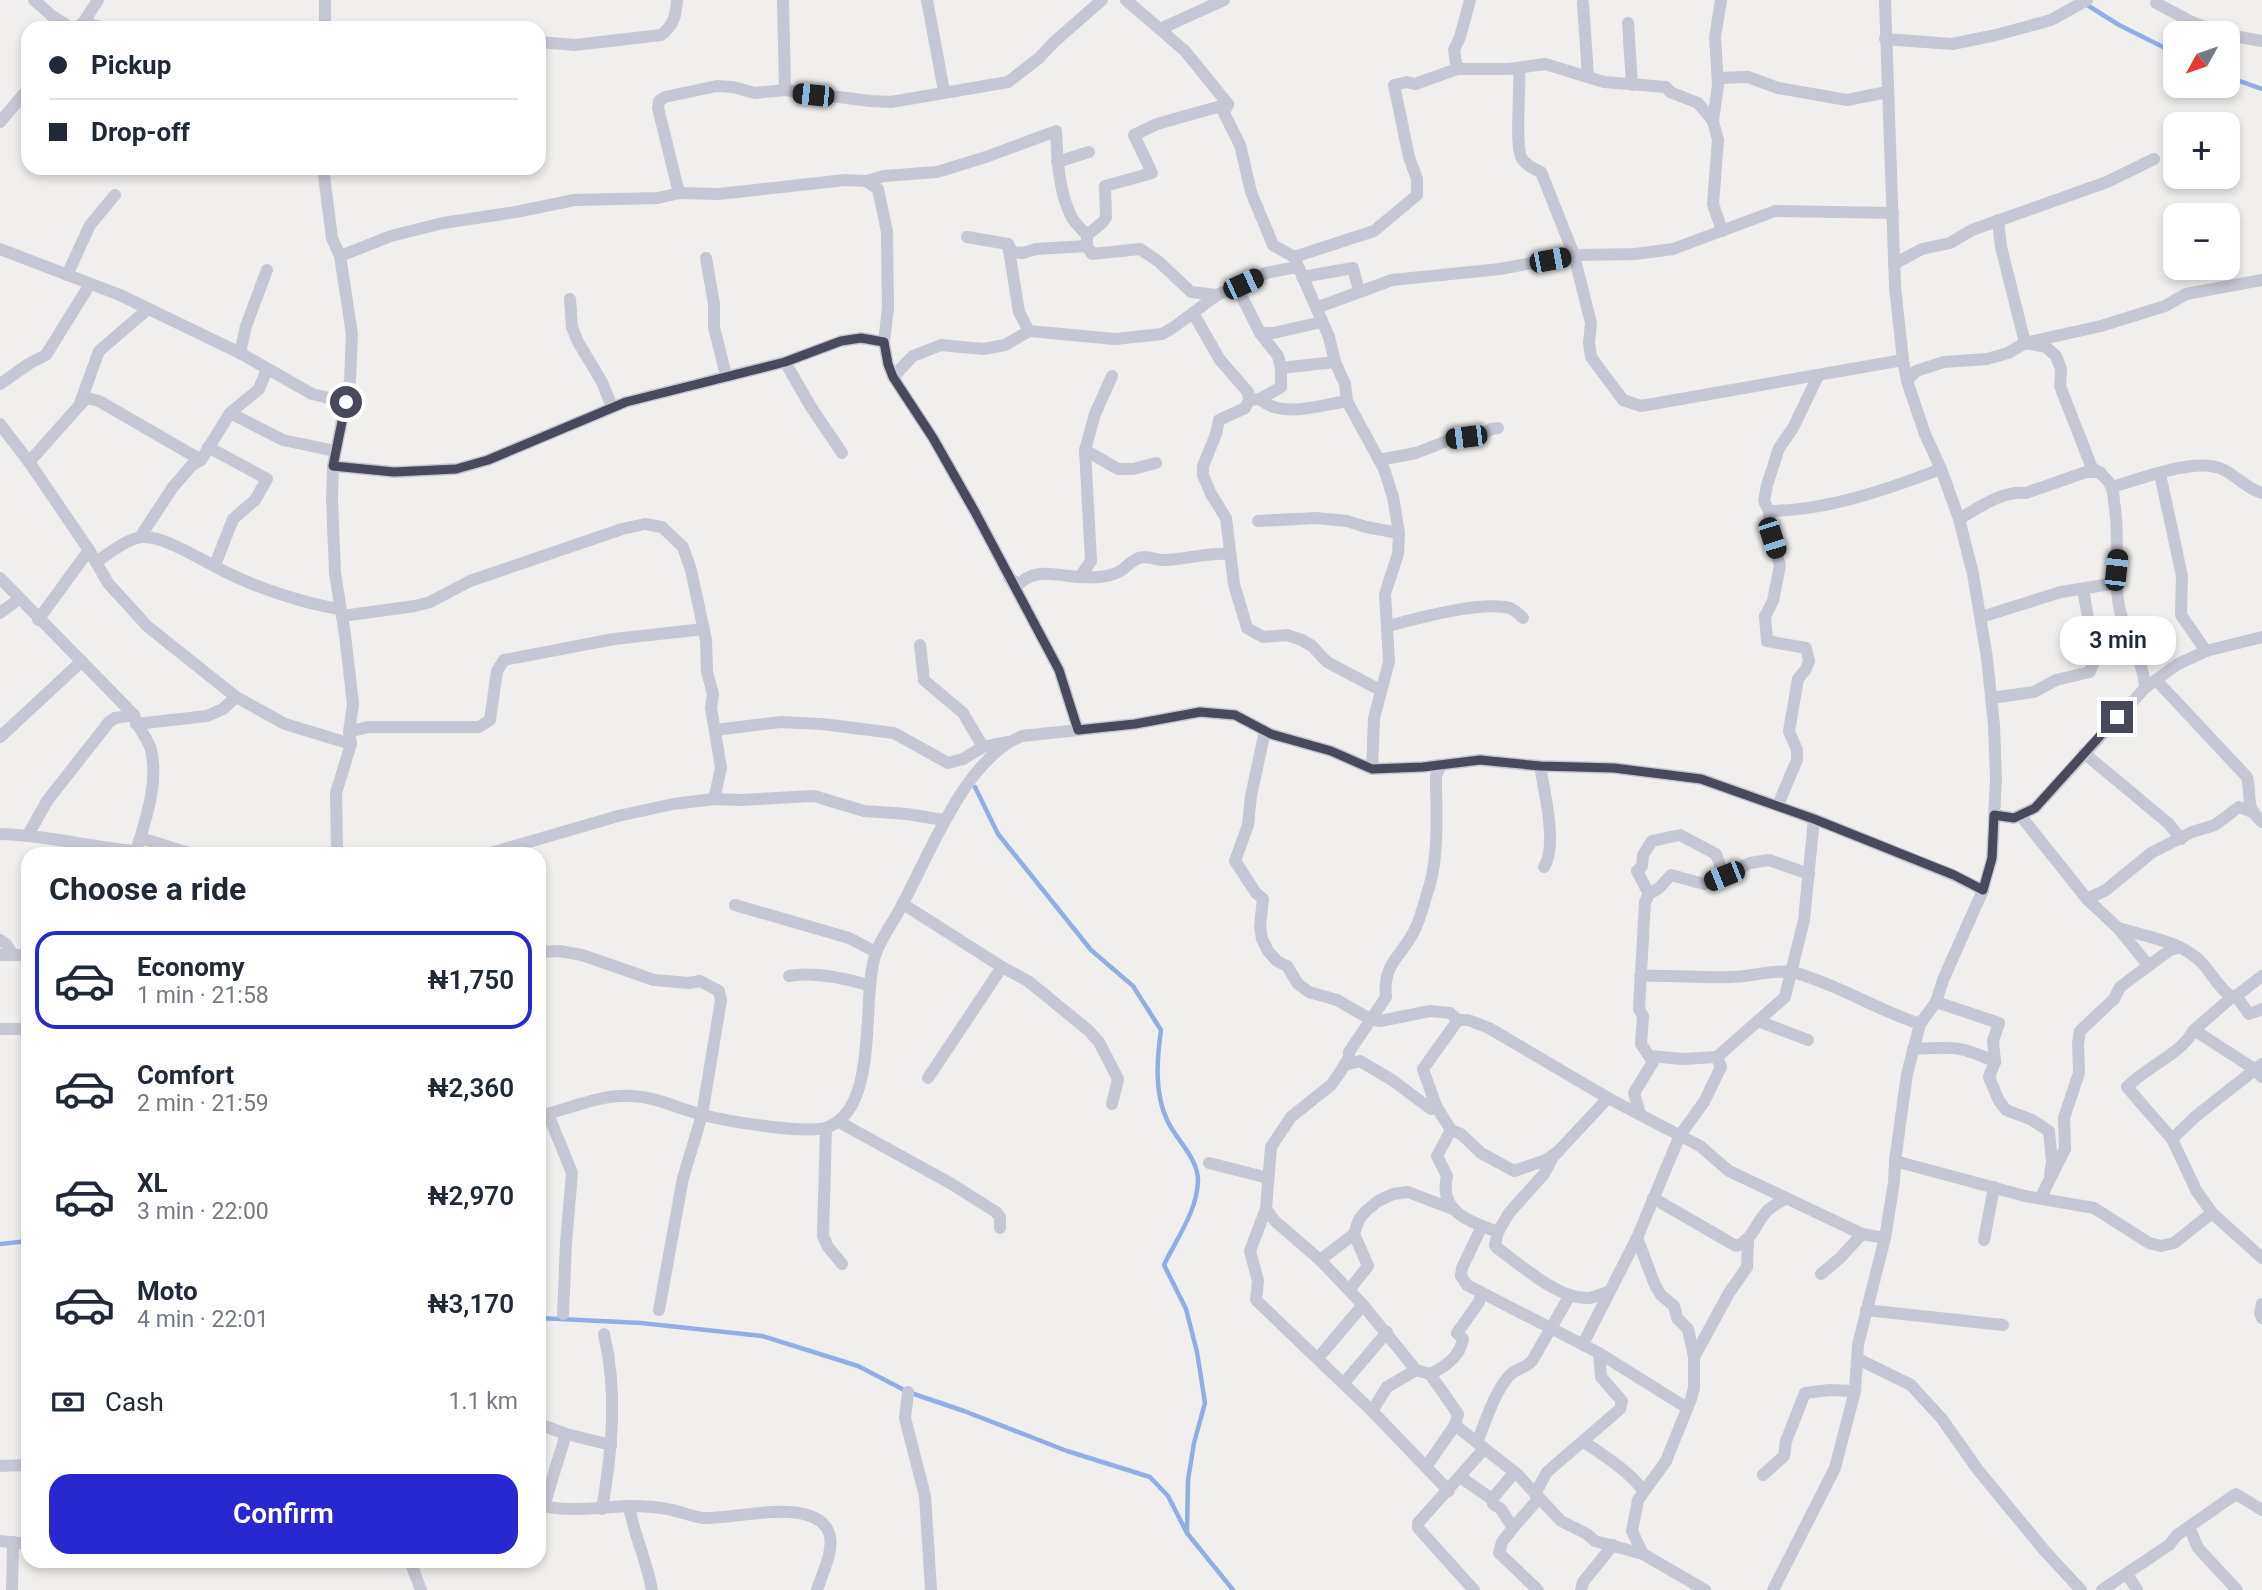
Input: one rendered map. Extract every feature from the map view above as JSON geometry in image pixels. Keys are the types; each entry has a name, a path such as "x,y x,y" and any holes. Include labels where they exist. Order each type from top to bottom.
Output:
{"street":[{"path":"34,0 51,15 65,21"},
{"path":"80,21 98,0"},
{"path":"325,0 325,21"},
{"path":"546,43 575,45 661,35 670,28 676,18 677,0"},
{"path":"783,0 785,90"},
{"path":"927,0 944,92"},
{"path":"679,193 659,108 659,101 665,97 716,86 755,93 785,90 881,102 1008,82 1039,58 1102,0"},
{"path":"1126,0 1185,51 1228,104"},
{"path":"1160,29 1224,0"},
{"path":"1457,69 1454,50 1470,0"},
{"path":"1721,0 1715,37 1718,78 1713,121 1717,140 1713,204 1722,231"},
{"path":"1773,1590 1835,1468 1855,1391 1858,1352 1866,1310 1885,1238 1907,1074 1913,1049 1920,1024 1936,1002 1983,890 1992,858 1996,778 1991,698 1981,617 1959,519 1906,381 1903,360 1894,264 1885,0"},
{"path":"1885,39 1952,44 2051,20 2087,0"},
{"path":"1583,3 1588,77"},
{"path":"2156,3 2190,21"},
{"path":"1628,23 1632,85"},
{"path":"2240,37 2262,41"},
{"path":"1297,267 1374,231 1417,195 1417,178 1409,157 1394,85 1407,82 1415,84 1457,69 1519,68 1545,64 1604,82 1665,87 1670,92 1698,103 1713,121"},
{"path":"1519,68 1521,83 1518,122 1521,158 1530,167 1541,172 1574,255 1591,323 1591,357 1623,400 1641,406 1903,360"},
{"path":"1718,78 1748,77 1779,88 1847,100 1887,92"},
{"path":"0,122 21,97"},
{"path":"1008,244 1012,252 1023,253 1087,241 1106,217 1105,186 1152,173 1134,135 1157,124 1228,104"},
{"path":"1228,104 1224,113 1240,145 1251,192 1273,245 1297,267 1329,337 1335,362 1345,384 1347,401 1379,460 1393,496 1399,533 1398,554 1385,594 1389,662 1374,718 1372,769"},
{"path":"340,256 391,236 443,223 574,200 658,198 679,193 719,194 937,172 1056,131 1057,162 1067,205 1092,254 1140,249 1158,261 1191,292 1217,295"},
{"path":"1057,162 1089,152"},
{"path":"1894,264 1922,249 1950,243 1972,230 1998,220 2107,183 2154,159"},
{"path":"324,175 332,238 340,256 352,334 350,380 333,466 332,526 335,573 353,704 350,738 336,793 337,847"},
{"path":"866,181 878,188 887,232 888,308 884,342 893,377 933,438 1059,670 1078,730"},
{"path":"68,275 90,225 115,195"},
{"path":"1316,308 1392,280 1500,268 1574,255 1635,254 1673,249 1775,211 1893,213"},
{"path":"1998,220 2001,247 2025,343"},
{"path":"967,237 1008,244"},
{"path":"1008,244 1019,312 1029,331"},
{"path":"0,249 148,309 240,353 312,394 346,402"},
{"path":"706,258 714,304 714,327 726,375"},
{"path":"893,377 913,356 941,345 983,349 1005,345 1029,331 1126,338 1161,334 1217,295 1266,273 1297,267 1353,268 1359,291"},
{"path":"240,353 246,326 267,270"},
{"path":"1906,381 1916,371 1944,362 1987,359 2008,354 2025,343 2101,326 2165,306 2186,294 2262,280"},
{"path":"0,384 46,355 90,284"},
{"path":"1237,287 1260,333 1278,356 1281,369 1281,387 1254,400 1239,412 1219,420 1203,466 1207,485 1226,518 1234,584 1247,628 1264,637 1287,635 1302,640 1312,646 1326,662 1380,690"},
{"path":"570,299 572,327 602,382 612,407"},
{"path":"79,406 99,351 148,309"},
{"path":"1193,313 1220,360 1254,400 1289,410 1347,401"},
{"path":"1260,333 1273,333 1322,322"},
{"path":"333,466 394,472 456,469 488,460 612,407 726,375 785,362 841,341 861,338 884,342"},
{"path":"2025,343 2046,347 2056,356 2062,369 2060,386 2092,468 2100,472 2112,487 2118,522 2117,583 2120,610 2128,638 2144,672 2145,688"},
{"path":"785,362 842,453"},
{"path":"1281,369 1335,362"},
{"path":"96,562 140,537 173,487 192,465 201,460 230,413 259,389 267,369"},
{"path":"1080,577 1091,561 1085,450 1094,414 1112,376"},
{"path":"1778,805 1797,760 1797,750 1789,731 1798,679 1809,661 1806,648 1767,641 1765,616 1773,601 1780,565 1772,538 1769,511 1764,501 1779,447 1793,428 1818,376"},
{"path":"29,462 87,398 99,401 201,460"},
{"path":"230,413 283,440 335,452"},
{"path":"0,424 89,550 108,583 147,626 236,697 285,724 350,738 369,727 479,727 490,720 497,671 504,660 614,639 704,629"},
{"path":"1379,460 1416,453 1452,439 1481,435 1498,428"},
{"path":"208,447 267,479 255,500 233,519 215,565"},
{"path":"1085,450 1118,470 1156,463"},
{"path":"2112,487 2187,467 2210,465 2224,470 2252,490 2262,493"},
{"path":"1769,511 1828,503 1884,490 1941,469"},
{"path":"1959,519 1998,497 2016,492 2026,493 2086,472 2100,472"},
{"path":"2160,474 2182,576 2181,615 2206,651"},
{"path":"1258,521 1326,519 1399,533"},
{"path":"140,537 154,537 231,575 341,612 415,606 430,602 449,590 481,577 622,529 645,524 662,527 683,547 704,629 707,672 713,694 711,708 721,768 714,799"},
{"path":"38,620 89,550"},
{"path":"1009,578 1019,584 1027,575 1051,573 1107,577 1119,572 1137,558 1164,561 1215,553 1230,554"},
{"path":"0,578 38,620 82,661 135,720 151,747 154,776 137,847"},
{"path":"1981,617 2061,592 2117,583"},
{"path":"1991,698 2034,692 2056,680 2090,672 2095,658 2083,589"},
{"path":"0,612 19,599"},
{"path":"1388,626 1477,608 1510,608 1523,618"},
{"path":"1994,815 2014,818 2035,808 2145,688 2178,664 2206,651 2262,636"},
{"path":"920,645 924,680 963,713 983,747"},
{"path":"0,737 82,661"},
{"path":"2156,680 2247,777 2250,788 2248,803 2252,812 2262,822"},
{"path":"28,835 47,801 109,722 115,718 135,720 206,716 223,709 236,697"},
{"path":"715,730 780,722 894,733 948,763 963,759 983,747 1022,736 1135,724 1200,712 1235,715 1265,731 1331,751 1372,769 1480,760 1540,766 1614,768 1701,779 1814,819 1954,875 1983,890"},
{"path":"1265,731 1251,796 1248,825 1235,861 1255,894 1264,899 1260,926 1262,939 1298,984 1309,992 1337,1000 1370,1020 1380,1021 1430,1010 1450,1013 1458,1020 1468,1020 1489,1028 1608,1098 1700,1146 1729,1171 1861,1234 1885,1238"},
{"path":"546,1114 598,1098 631,1096 667,1101 702,1115 796,1130 825,1128 839,1122 850,1109 864,1069 869,1011 868,985 876,952 944,820 986,761 1006,742"},
{"path":"2084,753 2168,823 2181,839"},
{"path":"1441,765 1436,776 1434,870 1417,926 1388,970 1386,997 1349,1052 1345,1065 1331,1085 1292,1117 1271,1147 1266,1209 1250,1251 1258,1281 1256,1300 1372,1410 1449,1491"},
{"path":"1540,766 1550,845 1549,859 1544,867"},
{"path":"511,847 618,816 673,804 714,799 814,796 864,811 944,820"},
{"path":"2087,900 2106,890 2151,853 2192,832 2215,825 2239,807 2252,812"},
{"path":"2020,815 2087,900 2118,928 2148,965"},
{"path":"1650,1056 1683,1059 1717,1057 1785,997 1804,920 1814,819"},
{"path":"0,834 28,835 98,847"},
{"path":"1648,894 1637,871 1642,866 1643,855 1653,841 1680,835 1716,854 1724,876"},
{"path":"141,838 170,847"},
{"path":"1640,1114 1634,1093 1653,1062 1641,1044 1643,1016 1639,1009 1645,902 1648,894 1671,876 1704,884 1750,863 1769,860 1809,874"},
{"path":"903,904 1028,981 1088,1030 1099,1042 1118,1079 1112,1104"},
{"path":"735,905 849,938 876,952"},
{"path":"2118,928 2180,947 2202,963 2225,992 2234,997 2249,1014 2262,1009"},
{"path":"0,940 6,944 7,955"},
{"path":"2045,1191 2064,1150 2064,1118 2079,1073 2080,1031 2114,999 2120,987 2169,950 2180,947"},
{"path":"546,952 582,955 623,967 654,980 689,983 700,981 719,991 721,1000 702,1115 683,1178 659,1310"},
{"path":"928,1077 1002,967"},
{"path":"1640,976 1732,978 1792,972 1825,983 1895,1016 1920,1024"},
{"path":"789,976 803,973 843,978 868,985"},
{"path":"2262,976 2194,1030 2183,1045 2127,1087 2172,1139 2196,1190 2212,1213 2262,1258"},
{"path":"1936,1002 1999,1023 1993,1041 1995,1062 1989,1077 1999,1101 2006,1110 2032,1120 2049,1131 2052,1162 2045,1191"},
{"path":"1458,1020 1423,1069 1436,1106 1451,1130 1461,1134 1481,1153 1514,1171 1546,1160 1559,1151"},
{"path":"1758,1021 1808,1040"},
{"path":"0,1029 21,1029"},
{"path":"2172,1139 2196,1116 2260,1070 2194,1030"},
{"path":"1913,1049 1953,1046 1975,1052 1995,1062"},
{"path":"1583,1344 1637,1238 1680,1135 1704,1102 1721,1067 1717,1057"},
{"path":"1345,1065 1360,1061 1392,1080 1431,1109 1436,1106"},
{"path":"1608,1098 1559,1151 1538,1182 1508,1213 1498,1232 1495,1245 1555,1288 1570,1295 1590,1298 1611,1291"},
{"path":"546,1119 572,1173 564,1314"},
{"path":"839,1122 950,1183 996,1213 1000,1217 1000,1228"},
{"path":"825,1128 823,1236 842,1264"},
{"path":"1451,1130 1437,1156 1447,1176 1444,1187 1448,1199 1455,1210 1469,1221 1498,1232"},
{"path":"1895,1161 2025,1196 2045,1191 2094,1208 2149,1243 2161,1246 2174,1242 2212,1213"},
{"path":"1209,1163 1268,1178"},
{"path":"1984,1240 1994,1187"},
{"path":"1321,1260 1354,1234 1359,1219 1366,1211 1393,1194 1408,1192 1441,1207 1455,1210"},
{"path":"1653,1198 1735,1247 1748,1241"},
{"path":"1694,1357 1729,1293 1747,1267 1748,1241 1766,1212 1774,1204 1787,1198"},
{"path":"1266,1209 1275,1221 1321,1260 1363,1305 1416,1370 1430,1374 1458,1414 1455,1425 1426,1467"},
{"path":"1482,1226 1462,1268 1461,1276 1467,1285 1550,1330 1583,1344 1687,1408"},
{"path":"1349,1290 1368,1266 1354,1234"},
{"path":"1821,1274 1840,1258 1861,1234"},
{"path":"1637,1238 1655,1285 1661,1295 1674,1306 1677,1318 1688,1329 1694,1357 1694,1388 1687,1408 1666,1461 1638,1500 1632,1531 1643,1554"},
{"path":"1430,1374 1442,1368 1461,1351 1463,1339 1457,1333 1479,1302 1481,1294"},
{"path":"1474,1590 1418,1528 1418,1523 1449,1491 1481,1446 1502,1385 1510,1374 1532,1361 1570,1295"},
{"path":"2262,1304 2262,1318"},
{"path":"1318,1358 1363,1305"},
{"path":"1866,1310 2003,1325"},
{"path":"1344,1383 1387,1332"},
{"path":"602,1509 614,1418 604,1334"},
{"path":"1858,1352 1878,1370 1911,1385 1942,1419 1978,1470 2044,1550 2081,1590"},
{"path":"1492,1499 1516,1473 1540,1475 1547,1472 1620,1409 1622,1401 1601,1377 1599,1353"},
{"path":"1372,1410 1387,1387 1416,1370"},
{"path":"1763,1475 1784,1456 1786,1441 1805,1393 1855,1391"},
{"path":"908,1392 905,1418 925,1496 931,1590"},
{"path":"1455,1425 1516,1473 1561,1521 1595,1541 1643,1554 1705,1590"},
{"path":"546,1427 611,1445"},
{"path":"546,1493 566,1434"},
{"path":"1584,1442 1631,1475 1643,1490"},
{"path":"0,1466 21,1465"},
{"path":"1538,1590 1499,1553 1502,1542 1537,1496 1547,1472"},
{"path":"1460,1477 1492,1499 1493,1504 1501,1509 1513,1528"},
{"path":"2102,1590 2169,1545 2178,1535 2236,1494 2262,1510"},
{"path":"546,1505 669,1509 704,1518 748,1513 802,1513 817,1518 829,1532 830,1545 817,1590"},
{"path":"629,1506 652,1590"},
{"path":"2189,1527 2198,1548 2237,1590"},
{"path":"1581,1590 1583,1581 1632,1531"},
{"path":"6,1541 8,1588"},
{"path":"413,1568 421,1590"},
{"path":"2127,1574 2137,1590"}],"waterway":[{"path":"2084,3 2119,25 2163,47"},
{"path":"2240,81 2262,89"},
{"path":"975,787 998,834 1091,950 1133,986 1161,1030 1158,1064 1160,1098 1167,1120 1191,1156 1198,1181 1190,1214 1164,1265 1186,1309 1197,1352 1205,1403 1194,1443 1188,1480 1187,1533"},
{"path":"0,1244 21,1242"},
{"path":"546,1318 641,1323 762,1336 858,1366 908,1392 1067,1451 1150,1477 1168,1496 1187,1533 1233,1590"}],"route":[{"path":"346,402 333,466 394,472 456,469 488,460 626,402 785,362 841,341 861,338 884,342 893,377 933,438 975,512 1059,670 1078,730 1135,724 1200,712 1235,715 1271,734 1331,751 1372,769 1423,767 1480,760 1540,766 1614,768 1701,779 1814,819 1954,875 1983,890 1992,858 1994,815 2014,818 2035,808 2117,717"}]}
